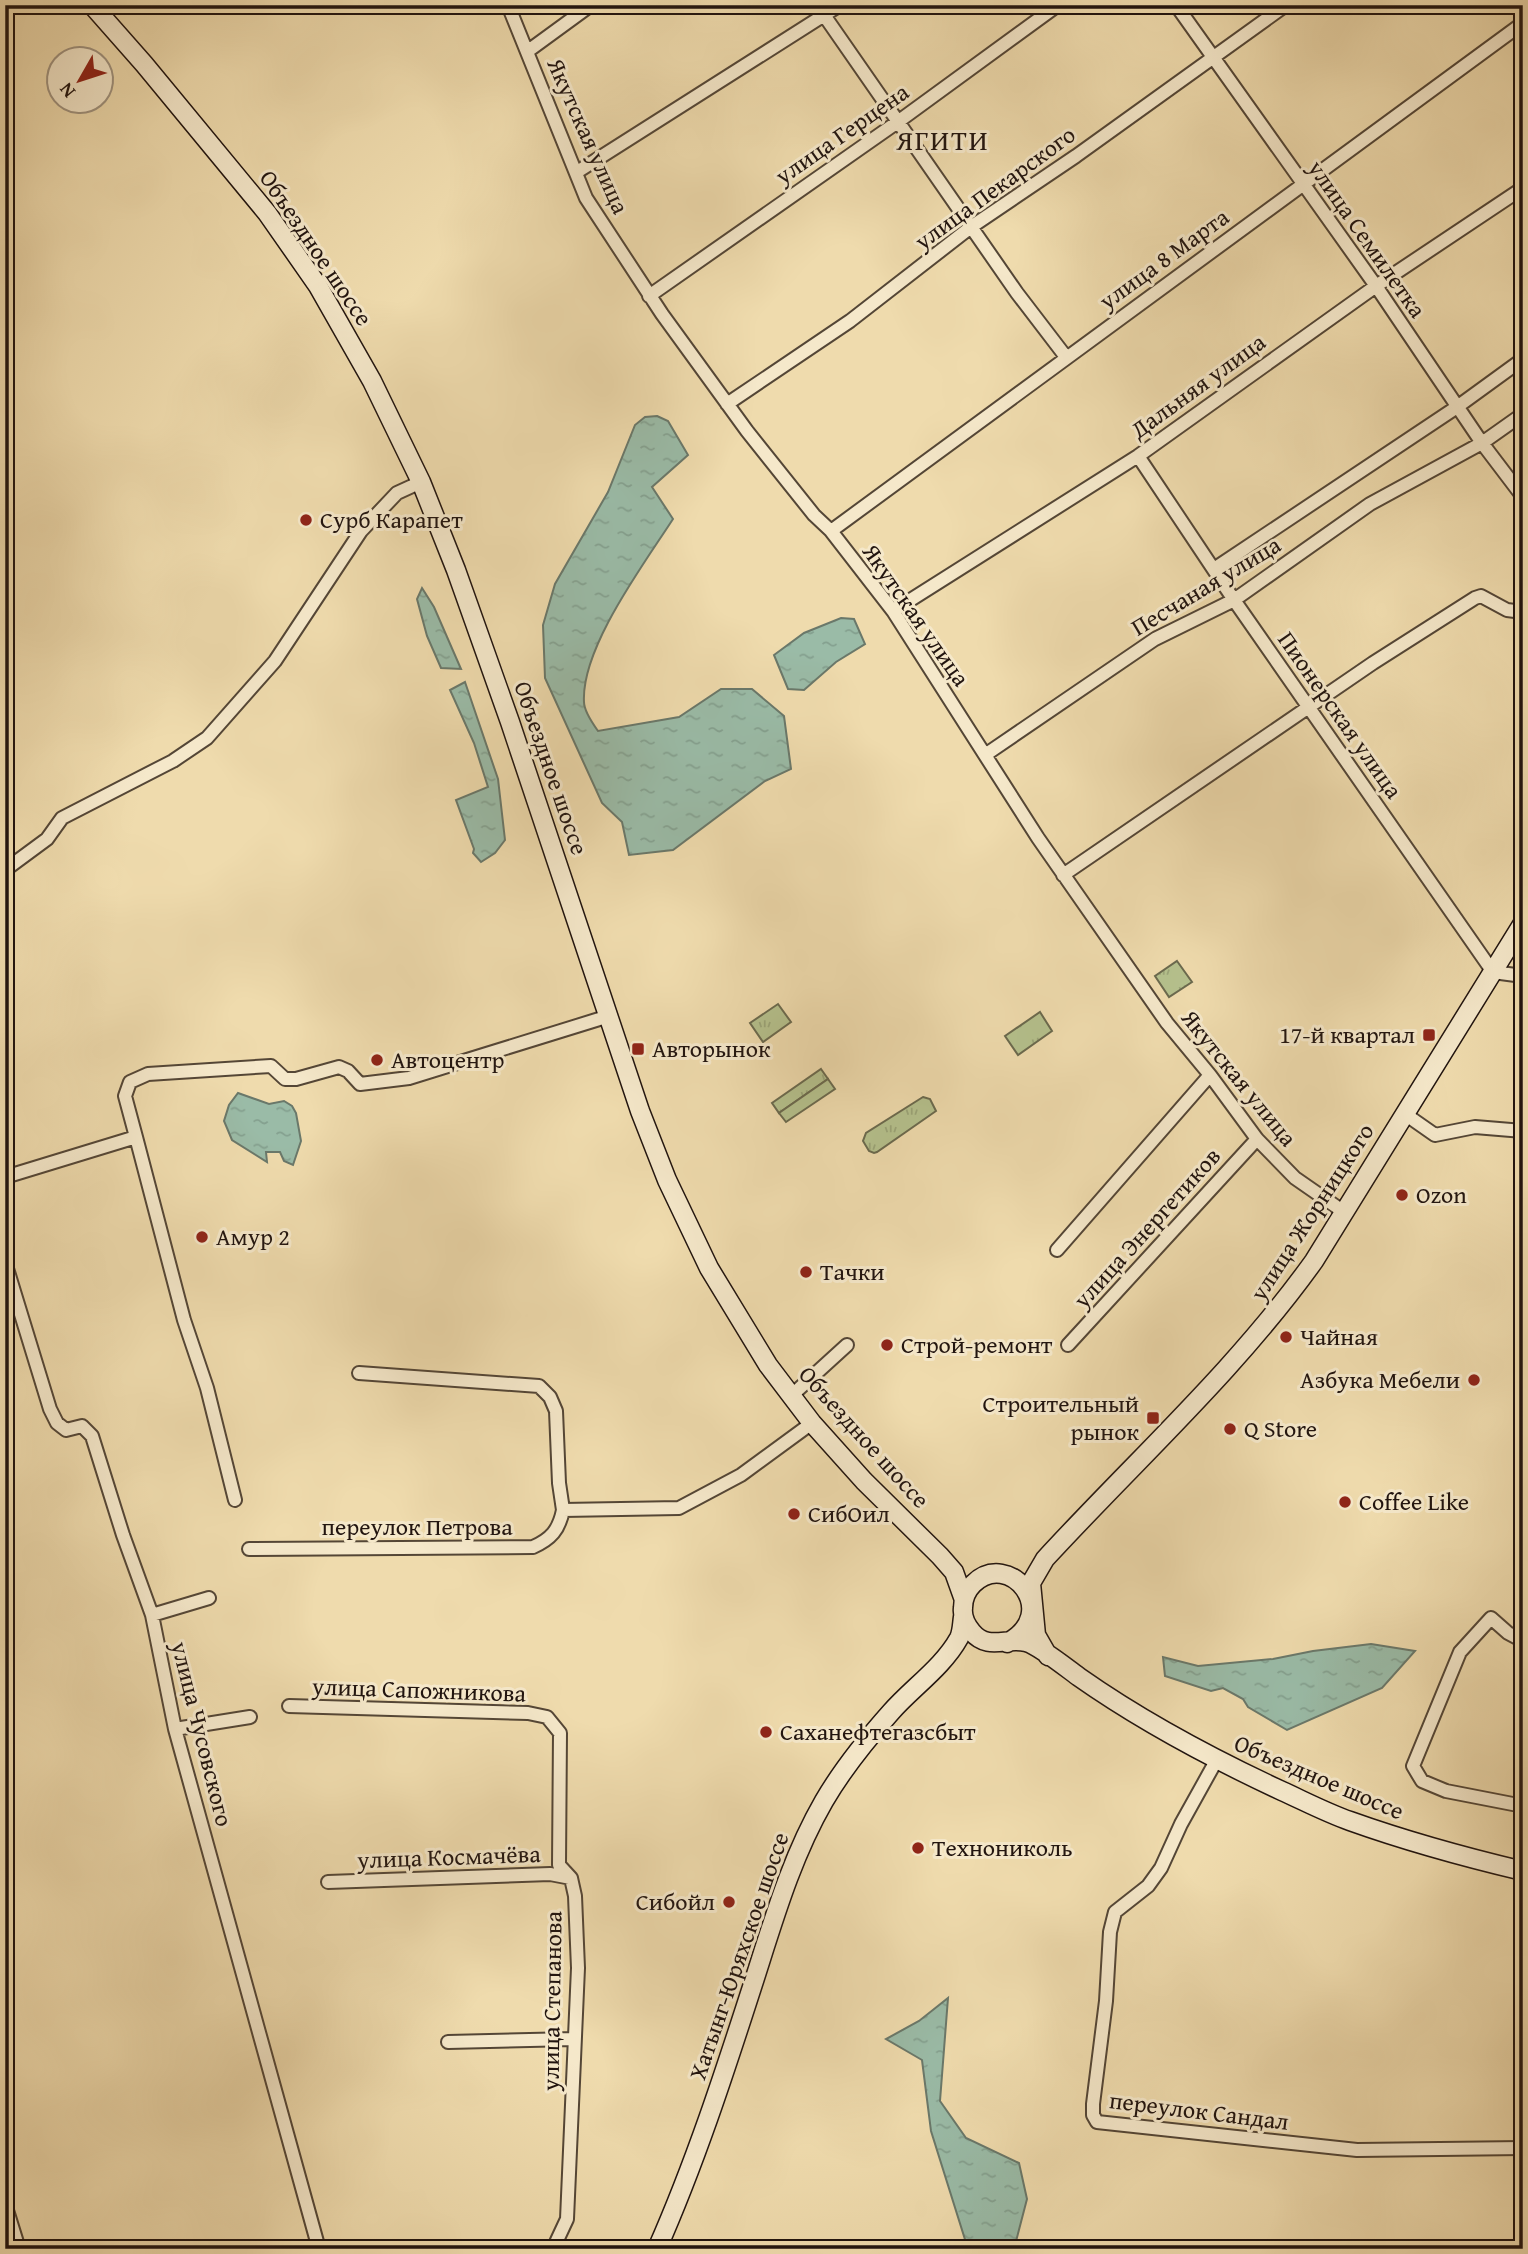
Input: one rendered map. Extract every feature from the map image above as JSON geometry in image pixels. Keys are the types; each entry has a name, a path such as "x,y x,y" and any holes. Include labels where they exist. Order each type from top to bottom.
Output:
{"main road":[{"name":"Объездное шоссе","path":"92,5 236,173 300,260 372,381 421,482 474,617 636,1102 667,1180 709,1268 749,1335 791,1396 864,1480 954,1572 963,1609"},
{"name":"улица Жорницкого","path":"1032,1606 1031,1583 1045,1559 1241,1354 1289,1297 1523,923"},
{"name":"Объездное шоссе","path":"940,1556 957,1567 991,1575"},
{"name":"улица Жорницкого","path":"991,1575 1021,1574 1045,1559"},
{"path":"1032,1606 1030,1623 1020,1636 1000,1643 974,1634 963,1609 968,1590 975,1581 991,1575 1018,1580 1026,1588 1032,1606 1036,1635 1048,1656"},
{"name":"Хатынг-Юряхское шоссе","path":"657,2249 678,2201 716,2096 774,1918 803,1842 842,1773 890,1713 933,1669 960,1636 963,1609"},
{"name":"Объездное шоссе","path":"1000,1643 1026,1642 1128,1711 1216,1761 1348,1821 1444,1852 1523,1871"},
{"name":"Хатынг-Юряхское шоссе","path":"933,1669 968,1645 1000,1643"}],"street":[{"name":"Якутская улица","path":"508,5 592,208 649,296 727,404 893,611 1063,875 1167,1023 1257,1139 1295,1178 1344,1213"},
{"path":"528,51 591,5"},
{"path":"577,172 821,11 840,5"},
{"name":"улица Герцена","path":"649,296 899,121 1058,5"},
{"name":"улица Семилетка","path":"1175,5 1376,286 1482,443 1523,497"},
{"name":"улица Пекарского","path":"727,404 850,321 971,228 1286,5"},
{"path":"821,11 1017,293 1066,357"},
{"name":"улица 8 Марта","path":"831,531 1523,23"},
{"name":"Дальняя улица","path":"893,611 1138,456 1376,286 1523,188"},
{"name":"Песчаная улица","path":"1214,569 1457,407 1523,359"},
{"name":"Песчаная улица","path":"985,755 1155,639 1234,600 1370,505 1482,443 1523,414"},
{"name":"Пионерская улица","path":"1138,456 1234,600 1493,972"},
{"path":"5,870 47,839 62,818 173,761 207,738 275,661 361,531 397,493 421,482"},
{"path":"1063,875 1475,598 1481,596 1507,611 1523,612"},
{"path":"1493,972 1523,976"},
{"path":"235,1500 208,1388 184,1321 125,1096 130,1082 148,1074 271,1066 285,1079 296,1079 340,1067 348,1071 360,1084 410,1078 609,1016"},
{"path":"1057,1250 1210,1075"},
{"path":"1405,1114 1435,1135 1475,1127 1523,1131"},
{"path":"5,1177 136,1137"},
{"name":"улица Энергетиков","path":"1068,1345 1257,1139"},
{"name":"улица Чусовского","path":"5,1262 50,1409 57,1423 66,1430 82,1426 92,1436 152,1615 175,1729 319,2249"},
{"path":"791,1396 847,1345"},
{"path":"359,1373 539,1386 550,1397 556,1411 563,1510 679,1508 741,1475 813,1423"},
{"name":"переулок Петрова","path":"249,1549 533,1547 549,1540 560,1526 563,1510"},
{"path":"152,1615 209,1598"},
{"path":"1523,1641 1508,1633 1491,1618 1460,1652 1413,1766 1422,1781 1446,1791 1523,1806"},
{"name":"улица Сапожникова","path":"289,1706 527,1713 547,1717"},
{"path":"175,1729 250,1717"},
{"name":"улица Степанова","path":"547,1717 560,1733 559,1865 571,1878 575,1896 578,1968 567,2219 553,2249"},
{"name":"переулок Сандал","path":"1216,1761 1181,1824 1161,1868 1148,1886 1115,1912 1110,1932 1093,2104 1093,2115 1097,2122 1357,2150 1523,2148"},
{"name":"улица Космачёва","path":"328,1882 550,1874 571,1878"},
{"path":"448,2042 573,2039"},
{"path":"5,2204 19,2249"}],"green space":[{"path":"1177,961 1192,982 1169,997 1155,976"},
{"path":"778,1004 791,1022 763,1042 750,1023"},
{"path":"1040,1012 1052,1031 1018,1055 1005,1036"},
{"path":"821,1069 828,1079 779,1113 772,1103"},
{"path":"828,1079 835,1089 786,1122 779,1113"},
{"path":"923,1097 930,1099 936,1111 877,1152 869,1151 863,1141 866,1133"}],"water":[{"path":"657,416 668,421 688,455 652,487 673,519 631,582 603,632 586,680 585,709 598,731 679,717 721,689 752,689 784,716 791,769 765,781 673,850 629,855 622,822 602,803 545,678 543,625 555,584 608,492 635,425 645,417"},
{"path":"422,588 434,607 461,669 441,668 427,636 417,599"},
{"path":"841,618 854,619 865,644 836,662 804,690 788,689 774,655 804,633"},
{"path":"465,682 498,779 505,840 495,853 481,862 473,853 474,849 456,800 488,787 474,743 450,690"},
{"path":"238,1093 269,1104 284,1101 292,1106 296,1113 301,1141 293,1165 284,1161 280,1152 266,1152 267,1162 232,1140 224,1121 229,1105"},
{"path":"1371,1644 1415,1651 1382,1688 1287,1730 1248,1707 1243,1699 1223,1688 1211,1691 1165,1676 1163,1657 1198,1666 1273,1659"},
{"path":"948,1998 940,2101 966,2138 1019,2163 1027,2199 1014,2249 968,2249 931,2131 922,2060 886,2039 919,2021"}],"place":[{"name":"Сурб Карапет","path":"306,520"},
{"name":"17-й квартал","path":"1429,1035"},
{"name":"Авторынок","path":"638,1049"},
{"name":"Автоцентр","path":"377,1060"},
{"name":"Ozon","path":"1402,1195"},
{"name":"Амур 2","path":"202,1237"},
{"name":"Тачки","path":"806,1272"},
{"name":"Чайная","path":"1286,1337"},
{"name":"Строй-ремонт","path":"887,1345"},
{"name":"Азбука Мебели","path":"1474,1380"},
{"name":"Строительный рынок","path":"1153,1418"},
{"name":"Q Store","path":"1230,1429"},
{"name":"Coffee Like","path":"1345,1502"},
{"name":"СибОил","path":"794,1514"},
{"name":"Саханефтегазсбыт","path":"766,1732"},
{"name":"Технониколь","path":"918,1848"},
{"name":"Сибойл","path":"729,1902"}],"district":[{"name":"ЯГИТИ","path":"943,140"}]}
